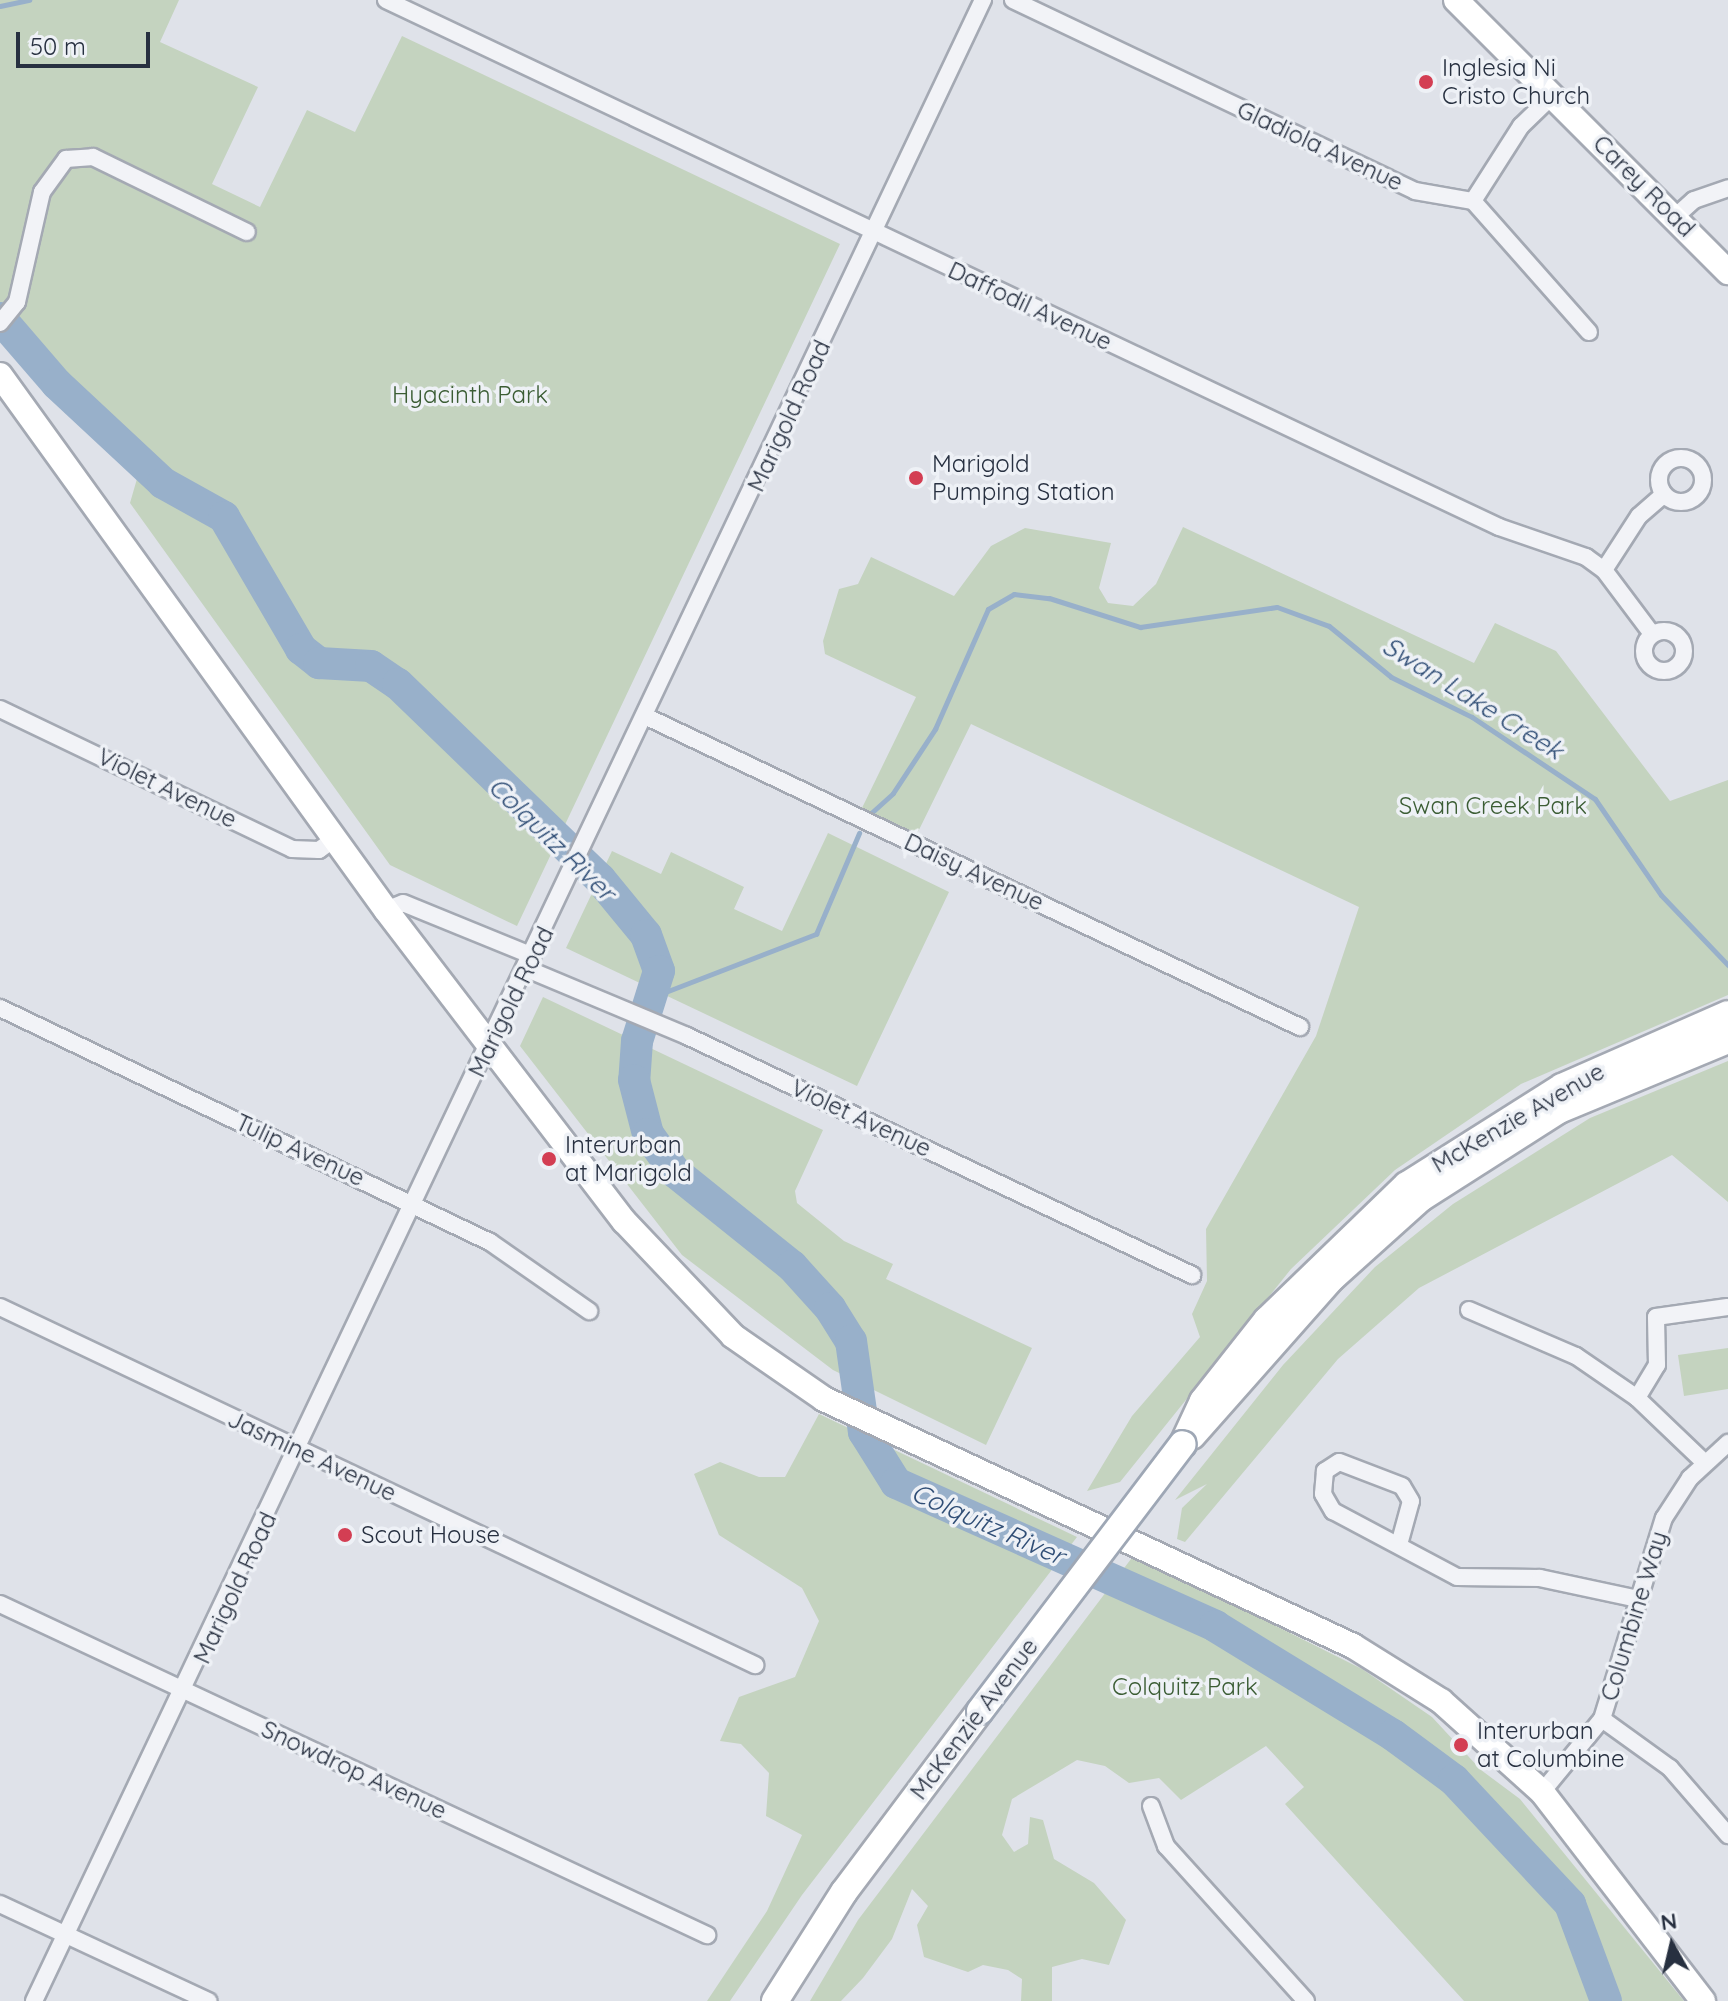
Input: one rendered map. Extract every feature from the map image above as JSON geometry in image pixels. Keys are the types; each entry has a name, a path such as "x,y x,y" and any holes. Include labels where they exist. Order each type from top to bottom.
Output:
{"main road":[{"name":"Carey Road","path":"1456,0 1728,272"},
{"path":"0,375 386,910 674,1278 756,1355 832,1403 1353,1646 1441,1701 1542,1792 1703,2001"},
{"name":"McKenzie Avenue","path":"1183,1444 1203,1401 1267,1320 1407,1185 1562,1087 1728,1014"},
{"name":"McKenzie Avenue","path":"775,2001 844,1892 1183,1444 1332,1278 1421,1198 1559,1110 1728,1040"}],"street":[{"name":"Daffodil Avenue","path":"386,0 876,233 1604,570 1652,634"},
{"name":"Marigold Road","path":"34,2001 186,1692 414,1204 876,233 983,0"},
{"name":"Gladiola Avenue","path":"1013,0 1415,191 1473,201"},
{"path":"1553,95 1521,126 1473,201 1589,332"},
{"path":"4,320 42,192 66,159 93,157 247,232"},
{"path":"1675,217 1694,200 1728,188"},
{"path":"1604,570 1639,516 1664,494"},
{"name":"Violet Avenue","path":"0,709 292,849 307,853 334,839"},
{"name":"Daisy Avenue","path":"647,717 1300,1027"},
{"name":"Violet Avenue","path":"386,910 403,903 1192,1275"},
{"name":"Tulip Avenue","path":"0,1008 490,1242 589,1311"},
{"name":"Jasmine Avenue","path":"0,1307 755,1665"},
{"path":"1637,1398 1657,1365 1656,1317 1727,1307"},
{"path":"1469,1310 1576,1356 1637,1398 1704,1462"},
{"name":"Columbine Way","path":"1542,1792 1602,1719 1664,1518 1704,1462 1728,1443"},
{"path":"1400,1541 1411,1501 1402,1486 1339,1462 1325,1471 1323,1494 1333,1511 1400,1541 1457,1577 1540,1578 1638,1599"},
{"name":"Snowdrop Avenue","path":"0,1604 707,1935"},
{"path":"1602,1719 1670,1768 1728,1835"},
{"path":"1151,1806 1166,1846 1306,2001"},
{"path":"0,1904 208,2001"}],"green space":[{"name":"Hyacinth Park","path":"0,0 179,0 160,42 258,87 212,184 260,207 307,110 355,132 402,36 840,244 517,926 390,865 130,503 145,451 65,413 0,323"},
{"name":"Swan Creek Park","path":"1183,527 1474,663 1495,623 1556,651 1670,801 1728,780 1728,995 1521,1084 1395,1170 1291,1269 1120,1482 1087,1491 1132,1416 1200,1337 1192,1314 1207,1281 1206,1229 1316,1036 1359,907 971,724 915,838 861,810 916,697 825,654 823,641 839,589 858,584 871,557 954,596 991,546 1025,528 1111,543 1099,588 1108,603 1133,606 1156,584"},
{"path":"828,833 949,892 857,1086 566,948 612,851 661,874 671,852 744,887 734,909 782,931"},
{"path":"543,997 823,1130 795,1191 797,1203 844,1241 893,1264 886,1279 1032,1348 986,1445 833,1370 682,1255 520,1046"},
{"path":"1728,1061 1728,1202 1672,1155 1419,1288 1338,1359 1185,1542 1177,1539 1182,1508 1207,1484 1175,1500 1283,1365 1375,1267 1453,1204 1590,1118"},
{"path":"1728,1348 1728,1389 1684,1396 1678,1355"},
{"path":"819,1414 1077,1537 802,1895 730,2001 707,2001 767,1911 802,1835 766,1816 769,1773 741,1744 720,1741 739,1697 795,1677 819,1621 802,1588 719,1535 694,1474 720,1462 759,1477 785,1477"},
{"name":"Colquitz Park","path":"1134,1555 1362,1669 1432,1717 1481,1770 1520,1799 1684,2001 1464,2001 1285,1804 1304,1787 1266,1746 1181,1800 1159,1778 1129,1783 1105,1766 1077,1760 1012,1799 1002,1835 1014,1852 1028,1844 1030,1817 1043,1820 1054,1859 1094,1883 1126,1920 1109,1965 1082,1959 1052,1967 1052,2001 1021,2001 1022,1979 1008,1970 983,1965 968,1972 924,1957 917,1925 928,1906 912,1889 892,1939 863,1978 841,2001 810,2001 858,1920"}],"waterway":[{"path":"0,6 29,0"},
{"name":"Colquitz River","path":"0,318 57,384 163,483 224,517 301,649 319,663 371,666 398,684 600,879 646,935 659,971 637,1041 634,1080 648,1134 675,1172 792,1266 830,1308 851,1341 864,1432 896,1483 1215,1626 1393,1735 1454,1780 1570,1904 1606,2001"},
{"name":"Swan Lake Creek","path":"870,814 893,793 935,729 988,609 1014,594 1049,598 1140,627 1277,607 1329,626 1391,677 1472,717 1595,799 1661,895 1728,965"},
{"name":"Swan Lake Creek","path":"655,996 816,934 859,833"}],"place":[{"name":"Inglesia Ni Cristo Church","path":"1426,82"},
{"name":"Marigold Pumping Station","path":"916,478"},
{"name":"Interurban at Marigold","path":"549,1159"},
{"name":"Scout House","path":"345,1535"},
{"name":"Interurban at Columbine","path":"1461,1745"}]}
